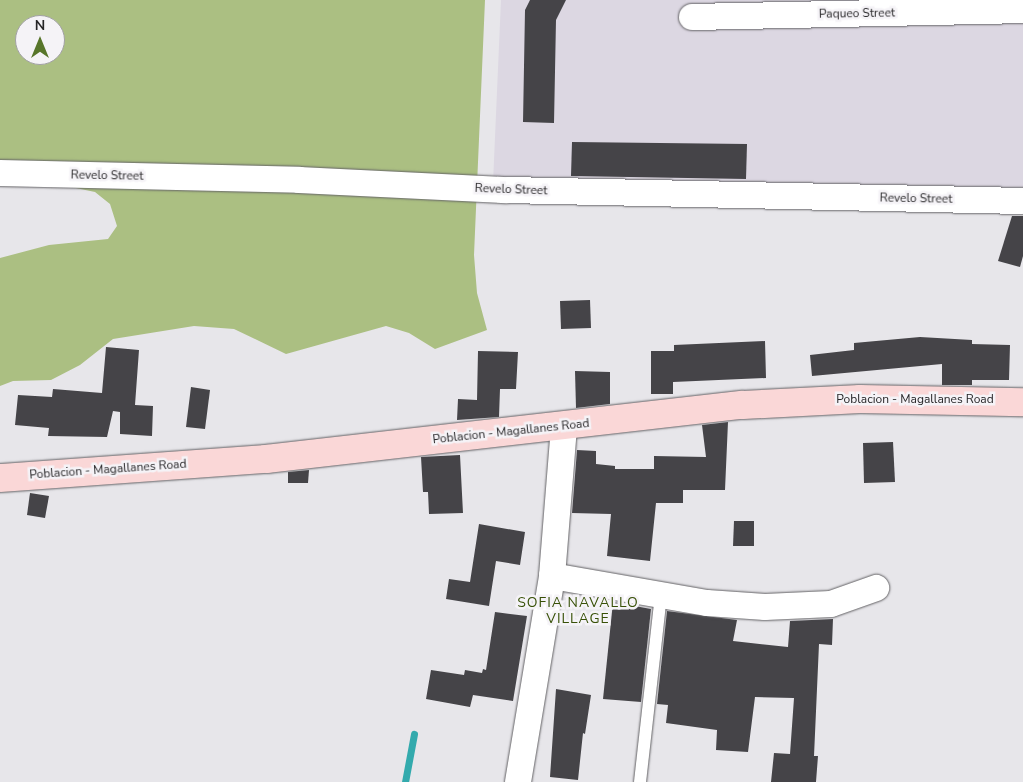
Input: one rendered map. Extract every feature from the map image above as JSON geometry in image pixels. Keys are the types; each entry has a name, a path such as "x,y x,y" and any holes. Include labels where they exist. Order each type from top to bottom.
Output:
{"street":[{"name":"Paqueo Street","path":"692,17 1023,10"},
{"name":"Revelo Street","path":"0,173 299,180 507,190 1023,201"},
{"name":"Poblacion - Magallanes Road","path":"0,478 266,459 752,404 860,399 1023,402"},
{"path":"518,782 552,576 564,426"},
{"path":"552,576 707,603 775,606 831,604 876,588"}],"lane":[{"path":"640,782 661,595"}],"shaded area":[{"path":"501,0 1023,0 1023,191 493,183"}],"green space":[{"path":"0,0 485,0 474,255 477,293 487,330 435,349 409,333 386,326 286,354 234,329 194,326 113,339 80,365 51,380 13,381 0,386 0,258 49,245 108,239 117,226 110,204 95,192 47,182 0,182"}],"building":[{"path":"530,0 566,0 556,20 554,123 523,122 525,10"},
{"path":"572,142 747,144 746,179 571,176"},
{"path":"1012,216 1023,216 1023,256 1020,267 998,261"},
{"path":"590,300 591,328 561,329 560,301"},
{"path":"920,337 972,340 972,344 1010,345 1009,380 972,380 972,385 942,385 942,364 812,376 810,355 854,350 854,343"},
{"path":"765,341 766,378 673,382 673,394 651,394 651,351 674,351 674,345"},
{"path":"106,347 139,350 135,405 153,406 152,436 120,434 120,412 113,411 107,437 48,436 49,428 15,425 18,395 52,397 53,389 102,393"},
{"path":"478,351 518,352 516,389 500,389 499,417 457,420 458,399 477,400"},
{"path":"575,371 610,372 610,404 576,408"},
{"path":"191,387 210,390 205,429 186,427"},
{"path":"728,422 725,490 683,490 683,503 656,503 650,561 607,556 611,514 572,513 577,450 596,451 596,464 615,466 615,469 654,469 654,456 706,457 702,425"},
{"path":"893,442 895,482 864,483 863,443"},
{"path":"460,455 463,513 429,514 428,492 423,492 421,457"},
{"path":"309,470 308,483 288,483 288,472"},
{"path":"30,493 49,496 45,518 27,515"},
{"path":"734,521 754,521 754,546 733,546"},
{"path":"479,524 525,532 520,565 496,561 489,606 446,599 449,579 470,582"},
{"path":"613,602 651,609 641,702 603,699"},
{"path":"667,611 737,620 733,641 788,647 790,621 833,619 832,645 819,644 814,756 818,756 816,782 771,782 774,753 790,754 794,698 755,697 748,752 716,750 717,730 666,723 668,705 657,704"},
{"path":"495,612 527,616 513,701 473,695 470,707 426,699 431,670 464,675 465,670 482,673 483,669 486,670"},
{"path":"556,689 591,695 585,734 583,733 578,780 550,777"}],"waterway":[{"path":"405,782 414,734"}],"district":[{"name":"SOFIA NAVALLO VILLAGE","path":"578,612"}]}
